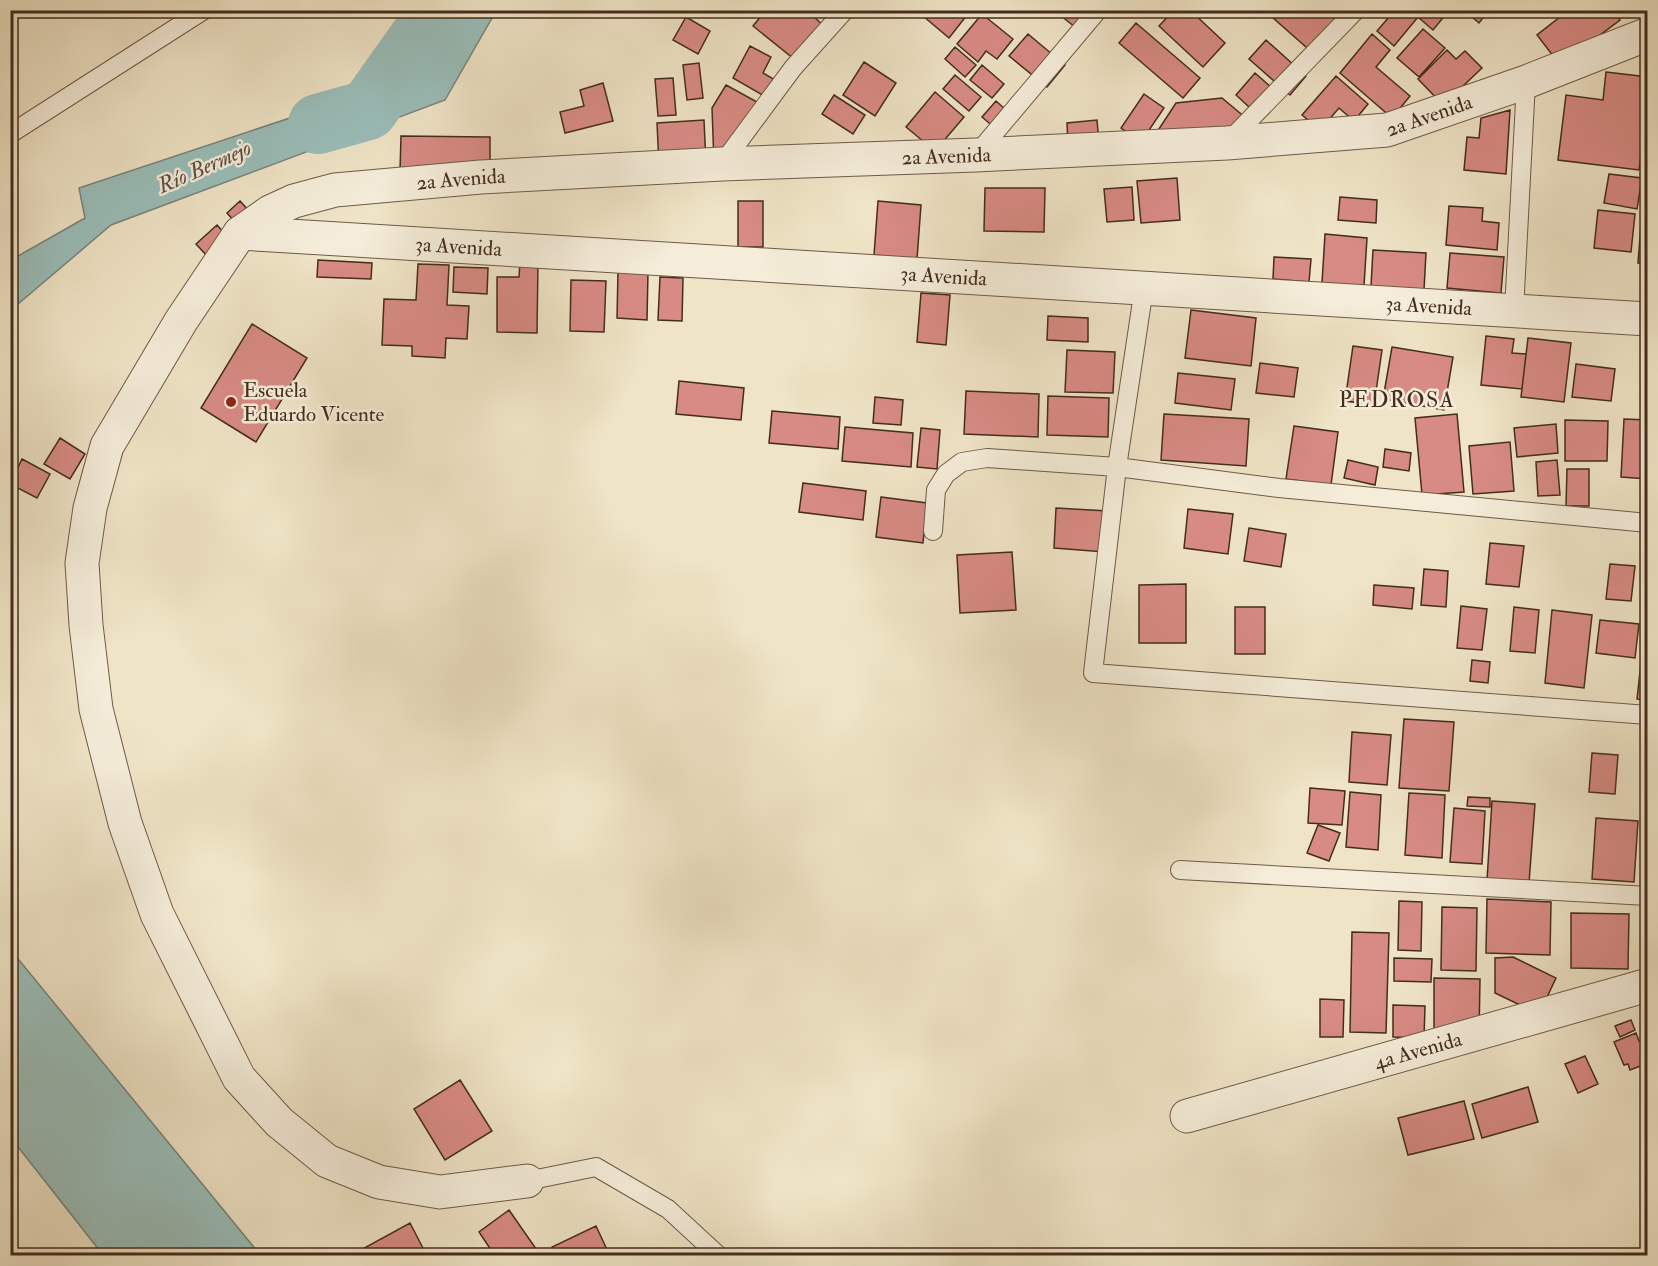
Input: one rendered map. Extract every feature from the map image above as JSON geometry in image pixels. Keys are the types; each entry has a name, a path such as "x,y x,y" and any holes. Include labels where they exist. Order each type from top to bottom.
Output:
{"street":[{"path":"1637,10 1647,20"},
{"name":"2a Avenida","path":"240,233 270,212 294,201 335,190 481,177 723,164 1227,143 1387,130 1526,82 1647,34"},
{"path":"240,233 181,321 107,446 90,508 82,563 89,646 96,709 125,823 157,914 239,1078 279,1122 327,1161 380,1182 440,1192 527,1181"},
{"name":"3a Avenida","path":"240,233 1647,319"},
{"name":"4a Avenida","path":"1187,1116 1647,985"}],"lane":[{"path":"10,134 204,10"},
{"path":"723,164 793,68 846,10"},
{"path":"976,155 1098,10"},
{"path":"1227,143 1356,10"},
{"path":"1514,310 1526,82"},
{"path":"1144,288 1117,467 1093,673 1647,715"},
{"path":"933,531 936,490 946,474 962,462 987,458 1117,467 1279,488 1647,523"},
{"path":"1180,870 1647,896"},
{"path":"527,1181 596,1167 668,1209 719,1256"}],"water":[{"path":"462,11 496,11 445,100 111,225 11,310 11,260 85,218 79,188 401,81 454,27"},
{"path":"10,949 260,1255 103,1255 11,1138"}],"building":[{"path":"766,10 806,10 823,25 794,59 753,26"},
{"path":"916,10 971,10 949,38"},
{"path":"1054,10 1089,10 1076,28"},
{"path":"1174,10 1190,10 1225,43 1203,67 1159,26"},
{"path":"1264,10 1331,10 1343,21 1315,55"},
{"path":"1395,10 1432,10 1442,19 1433,30 1418,17 1394,46 1377,31"},
{"path":"1464,10 1489,10 1479,23"},
{"path":"1569,10 1613,10 1620,20 1560,65 1537,35"},
{"path":"982,14 1013,39 997,59 986,51 978,62 957,44"},
{"path":"686,17 710,31 698,54 673,40"},
{"path":"1136,23 1200,78 1183,98 1119,43"},
{"path":"1423,29 1445,48 1419,77 1397,58"},
{"path":"1028,34 1065,65 1047,87 1009,56"},
{"path":"1372,34 1390,50 1376,67 1410,96 1392,118 1340,73"},
{"path":"1266,40 1306,76 1290,95 1249,59"},
{"path":"750,46 771,57 763,73 782,84 773,101 733,78"},
{"path":"955,47 976,65 965,77 945,59"},
{"path":"1447,50 1456,59 1465,51 1482,68 1443,105 1418,79"},
{"path":"864,62 896,83 875,116 843,95"},
{"path":"699,63 703,98 687,100 683,65"},
{"path":"982,65 1004,84 992,98 970,80"},
{"path":"1606,72 1648,77 1648,99 1639,170 1558,160 1566,95 1603,100"},
{"path":"1255,73 1281,96 1261,118 1236,95"},
{"path":"955,75 981,97 969,111 943,89"},
{"path":"1336,76 1368,104 1354,121 1339,108 1320,130 1302,115"},
{"path":"673,78 676,115 658,116 655,79"},
{"path":"603,83 613,121 565,133 560,112 584,106 580,90"},
{"path":"726,85 766,107 714,163 712,108"},
{"path":"935,92 964,117 935,151 906,127"},
{"path":"1144,94 1164,108 1141,142 1121,128"},
{"path":"834,95 865,115 853,134 822,114"},
{"path":"1222,98 1259,129 1151,141 1176,103"},
{"path":"996,101 1015,118 1002,134 982,117"},
{"path":"1510,110 1506,174 1464,170 1467,137 1479,138 1481,118"},
{"path":"704,120 706,163 659,166 657,123"},
{"path":"1097,120 1099,143 1068,145 1067,123"},
{"path":"401,136 490,137 490,172 400,171"},
{"path":"1648,136 1648,190 1644,190"},
{"path":"1609,174 1642,178 1637,209 1604,203"},
{"path":"1177,178 1180,220 1141,223 1137,181"},
{"path":"1132,187 1134,220 1107,222 1104,189"},
{"path":"985,188 1045,188 1044,232 984,231"},
{"path":"1340,197 1377,200 1376,223 1338,220"},
{"path":"1643,198 1648,198 1648,263 1638,263"},
{"path":"240,201 262,225 249,238 227,213"},
{"path":"738,201 763,201 763,247 738,247"},
{"path":"878,201 921,205 917,259 874,255"},
{"path":"1449,206 1483,208 1482,221 1499,223 1497,250 1446,245"},
{"path":"1598,210 1635,214 1631,252 1594,248"},
{"path":"217,225 243,254 223,273 196,244"},
{"path":"1325,234 1367,238 1364,286 1322,283"},
{"path":"1373,250 1426,253 1424,290 1371,286"},
{"path":"1450,253 1504,257 1501,293 1447,288"},
{"path":"1274,257 1311,259 1309,282 1273,279"},
{"path":"318,260 372,263 371,279 317,277"},
{"path":"520,262 538,262 537,333 497,332 497,277 519,277"},
{"path":"418,264 449,265 447,305 469,306 467,339 446,338 445,358 412,356 412,346 382,345 384,299 416,300"},
{"path":"454,267 488,268 487,294 453,292"},
{"path":"618,271 648,272 647,320 617,318"},
{"path":"660,277 683,278 682,321 658,320"},
{"path":"571,280 606,281 604,332 570,331"},
{"path":"921,293 950,295 946,345 917,342"},
{"path":"1191,310 1256,318 1251,366 1185,358"},
{"path":"1048,316 1088,318 1088,342 1047,340"},
{"path":"252,324 307,358 256,442 201,408"},
{"path":"1486,336 1514,339 1512,353 1526,354 1522,389 1481,385"},
{"path":"1528,338 1571,343 1564,402 1521,397"},
{"path":"1353,346 1382,350 1374,405 1345,401"},
{"path":"1392,347 1453,357 1444,410 1383,399"},
{"path":"1067,350 1115,352 1113,393 1065,392"},
{"path":"1260,363 1298,368 1294,397 1256,393"},
{"path":"1576,364 1615,369 1611,401 1572,397"},
{"path":"1178,373 1235,379 1231,410 1175,403"},
{"path":"679,381 744,388 741,420 676,414"},
{"path":"966,391 1039,394 1038,437 964,434"},
{"path":"1048,396 1109,398 1108,437 1047,435"},
{"path":"875,397 903,400 901,425 873,423"},
{"path":"772,411 840,417 838,449 769,443"},
{"path":"1164,414 1249,419 1246,466 1161,460"},
{"path":"1457,414 1464,492 1422,495 1415,418"},
{"path":"1624,419 1648,420 1648,479 1621,477"},
{"path":"1565,420 1608,421 1607,461 1565,461"},
{"path":"1556,424 1558,453 1517,457 1514,428"},
{"path":"1294,426 1338,432 1331,485 1286,479"},
{"path":"845,427 913,433 911,467 842,461"},
{"path":"921,428 940,430 937,469 917,467"},
{"path":"60,438 85,454 70,479 44,464"},
{"path":"1510,442 1514,491 1473,494 1469,446"},
{"path":"1385,449 1411,453 1409,471 1383,467"},
{"path":"22,459 50,474 37,498 10,484"},
{"path":"1348,460 1378,467 1375,485 1344,478"},
{"path":"1557,460 1560,495 1538,496 1536,462"},
{"path":"1567,469 1589,469 1589,506 1566,506"},
{"path":"803,483 866,491 863,520 799,512"},
{"path":"881,497 927,503 923,543 876,537"},
{"path":"1056,508 1108,511 1105,552 1054,548"},
{"path":"1188,509 1233,514 1228,554 1184,548"},
{"path":"1249,528 1286,534 1281,567 1244,561"},
{"path":"1490,543 1524,546 1519,587 1486,584"},
{"path":"1012,552 1016,610 960,613 957,555"},
{"path":"1610,564 1635,566 1631,601 1606,599"},
{"path":"1424,569 1448,571 1446,607 1421,605"},
{"path":"1186,584 1186,643 1139,643 1139,585"},
{"path":"1374,585 1414,588 1412,609 1373,605"},
{"path":"1461,606 1487,609 1482,650 1457,648"},
{"path":"1235,607 1265,607 1265,654 1235,654"},
{"path":"1514,607 1539,610 1535,653 1510,651"},
{"path":"1552,610 1592,615 1584,688 1545,683"},
{"path":"1600,620 1639,624 1635,658 1596,653"},
{"path":"1644,636 1648,636 1648,701 1637,699"},
{"path":"1472,660 1490,662 1488,683 1470,681"},
{"path":"1404,719 1454,722 1449,791 1399,788"},
{"path":"1352,732 1391,735 1387,785 1349,782"},
{"path":"1592,753 1618,755 1615,794 1589,792"},
{"path":"1310,788 1345,791 1342,825 1308,823"},
{"path":"1350,792 1381,795 1378,850 1346,847"},
{"path":"1409,793 1445,795 1442,858 1405,855"},
{"path":"1468,797 1490,798 1490,807 1467,806"},
{"path":"1492,801 1535,804 1529,883 1487,880"},
{"path":"1454,808 1485,811 1482,864 1450,862"},
{"path":"1596,818 1638,821 1634,882 1592,879"},
{"path":"1318,825 1340,833 1329,861 1307,853"},
{"path":"1487,899 1551,902 1550,955 1486,953"},
{"path":"1399,901 1422,902 1421,951 1398,950"},
{"path":"1442,907 1477,908 1476,971 1441,970"},
{"path":"1571,913 1629,914 1628,969 1571,968"},
{"path":"1352,932 1389,933 1386,1033 1350,1032"},
{"path":"1513,957 1556,978 1539,1014 1495,993 1495,958"},
{"path":"1394,958 1432,959 1431,982 1394,981"},
{"path":"1434,978 1480,979 1479,1035 1434,1035"},
{"path":"1320,999 1344,1000 1343,1037 1320,1037"},
{"path":"1393,1005 1425,1006 1424,1038 1393,1037"},
{"path":"1631,1020 1635,1030 1620,1037 1615,1026"},
{"path":"1636,1033 1639,1041 1648,1037 1648,1063 1630,1070 1628,1064 1624,1065 1614,1042"},
{"path":"1585,1056 1598,1084 1578,1093 1565,1064"},
{"path":"460,1080 492,1131 445,1160 414,1109"},
{"path":"1528,1087 1538,1122 1482,1138 1472,1104"},
{"path":"1464,1101 1474,1139 1408,1155 1398,1118"},
{"path":"509,1210 541,1256 495,1256 479,1232"},
{"path":"410,1223 427,1256 359,1256 357,1252"},
{"path":"596,1226 610,1256 557,1256 552,1247"}],"waterway":[{"name":"Río Bermejo","path":"318,124 368,110 439,10"}],"place":[{"name":"Escuela Eduardo Vicente","path":"231,402"}],"district":[{"name":"PEDROSA","path":"1397,399"}]}
